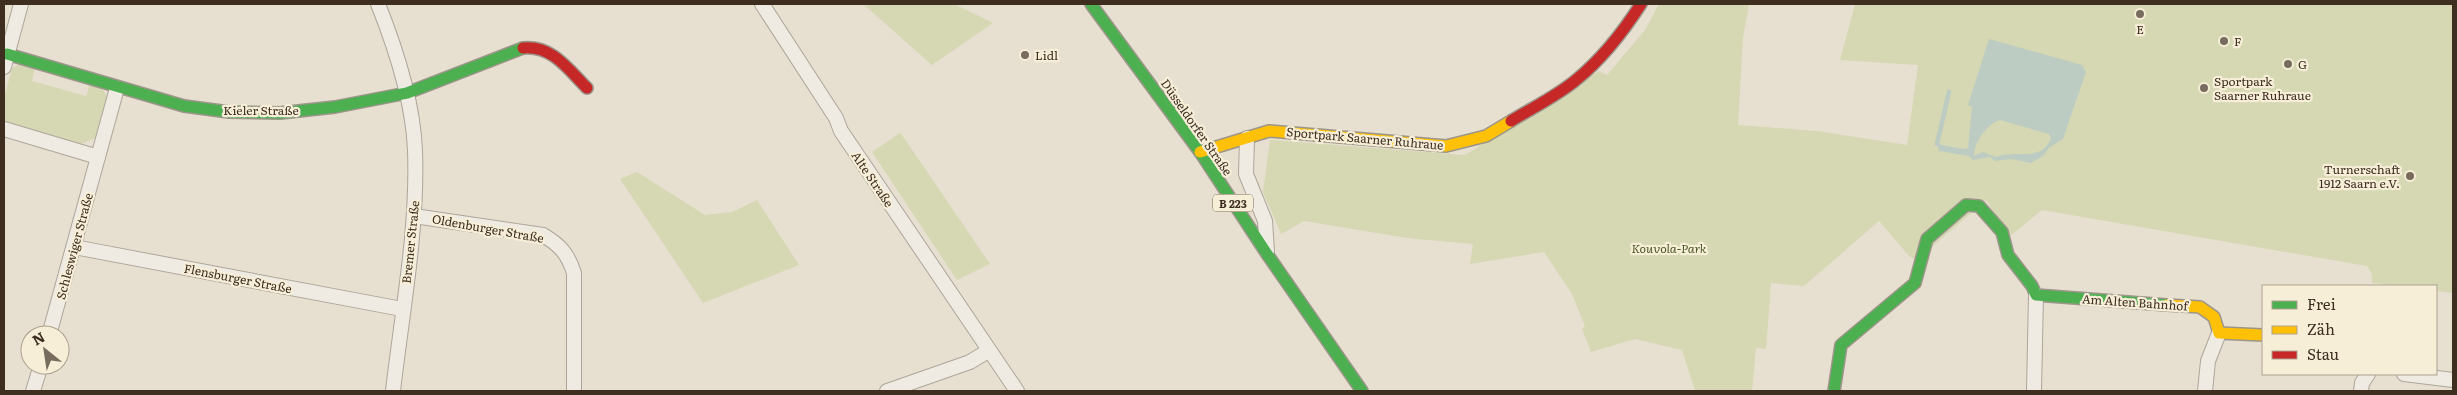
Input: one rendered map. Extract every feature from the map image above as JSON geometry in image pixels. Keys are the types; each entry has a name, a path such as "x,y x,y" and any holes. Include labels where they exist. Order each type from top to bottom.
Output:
{"street":[{"path":"6,60 20,4"},
{"name":"Bremer Straße","path":"378,4 407,92 415,149 414,216 392,391"},
{"name":"Alte Straße","path":"762,4 836,118 841,131 1016,391"},
{"name":"Düsseldorfer Straße","path":"1091,4 1200,152 1267,254 1362,391"},
{"name":"Sportpark Saarner Ruhraue","path":"1200,152 1270,130 1446,146 1486,136 1575,81 1597,61 1622,33 1641,4"},
{"path":"407,92 517,49 536,47 556,56 587,88"},
{"name":"Kieler Straße","path":"6,60 184,106 246,112 280,113 335,107 407,92"},
{"path":"4,129 98,157 116,88"},
{"path":"1248,138 1246,174 1265,221 1267,254"},
{"name":"Schleswiger Straße","path":"52,325 98,157"},
{"path":"1834,391 1841,345 1915,283 1927,239 1966,205 1979,206 2002,232 2008,255 2036,294 2034,391"},
{"name":"Oldenburger Straße","path":"414,216 543,235 558,244 569,257 574,273 574,391"},
{"name":"Flensburger Straße","path":"74,247 402,309"},
{"name":"Am Alten Bahnhof","path":"2036,294 2200,307 2214,317 2219,333"},
{"path":"2205,391 2208,361 2219,333 2262,336"},
{"path":"887,391 970,362 988,351"},
{"path":"33,391 38,375"},
{"path":"2361,391 2362,383 2370,375"},
{"path":"2412,375 2453,380"}],"green space":[{"path":"863,4 954,4 993,23 932,65"},
{"name":"Kouvola-Park","path":"1659,4 1749,4 1743,38 1738,125 1817,131 1907,145 1918,65 1840,60 1855,4 2453,4 2453,293 2437,291 2437,285 2372,283 2372,274 2367,266 2042,210 2009,237 1986,200 1917,260 1910,257 1879,221 1804,286 1771,283 1766,349 1756,348 1752,391 1695,391 1682,350 1635,339 1591,352 1582,329 1585,326 1572,294 1544,252 1470,264 1473,244 1407,238 1304,221 1281,234 1263,192 1270,140 1465,155 1599,71 1607,75 1645,30"},
{"path":"22,63 35,68 32,81 86,96 90,84 103,90 108,98 95,138 81,144 4,121 4,98 12,68"},
{"path":"900,133 990,264 957,280 872,152"},
{"path":"637,172 705,215 732,212 757,200 799,265 703,303 620,179"}],"shaded area":[{"path":"1989,39 2082,65 2086,72 2063,139 2049,148 2043,156 2031,163 2011,159 1995,161 1990,157 1973,160 1969,156 1939,151 1937,144 1963,149 1968,148 1972,107 1968,105","holes":["2000,120 2049,134 2051,138 2047,146 2035,153 1996,157 1983,152 1974,156 1976,145 1982,134 1990,125"]}],"waterway":[{"path":"1937,144 1949,92"}],"traffic: fast":[{"path":"1091,4 1200,152 1267,254 1362,391"},
{"path":"7,54 184,106 229,112 280,113 335,107 407,93 523,48"},
{"path":"1834,391 1841,345 1915,283 1927,239 1966,205 1979,206 2002,232 2008,255 2032,286 2036,295 2167,305"}],"traffic: slow":[{"path":"1200,152 1269,131 1446,146 1486,136 1511,121"},
{"path":"2167,305 2200,307 2214,317 2219,333 2262,335"}],"traffic: jam":[{"path":"1511,121 1569,86 1586,72 1611,45 1641,4"},
{"path":"523,48 543,50 551,54 566,66 587,88"}],"place":[{"name":"E","path":"2140,14"},
{"name":"F","path":"2224,41"},
{"name":"Lidl","path":"1025,55"},
{"name":"G","path":"2288,64"},
{"name":"Sportpark Saarner Ruhraue","path":"2204,88"},
{"name":"Turnerschaft 1912 Saarn e.V.","path":"2410,176"}]}
